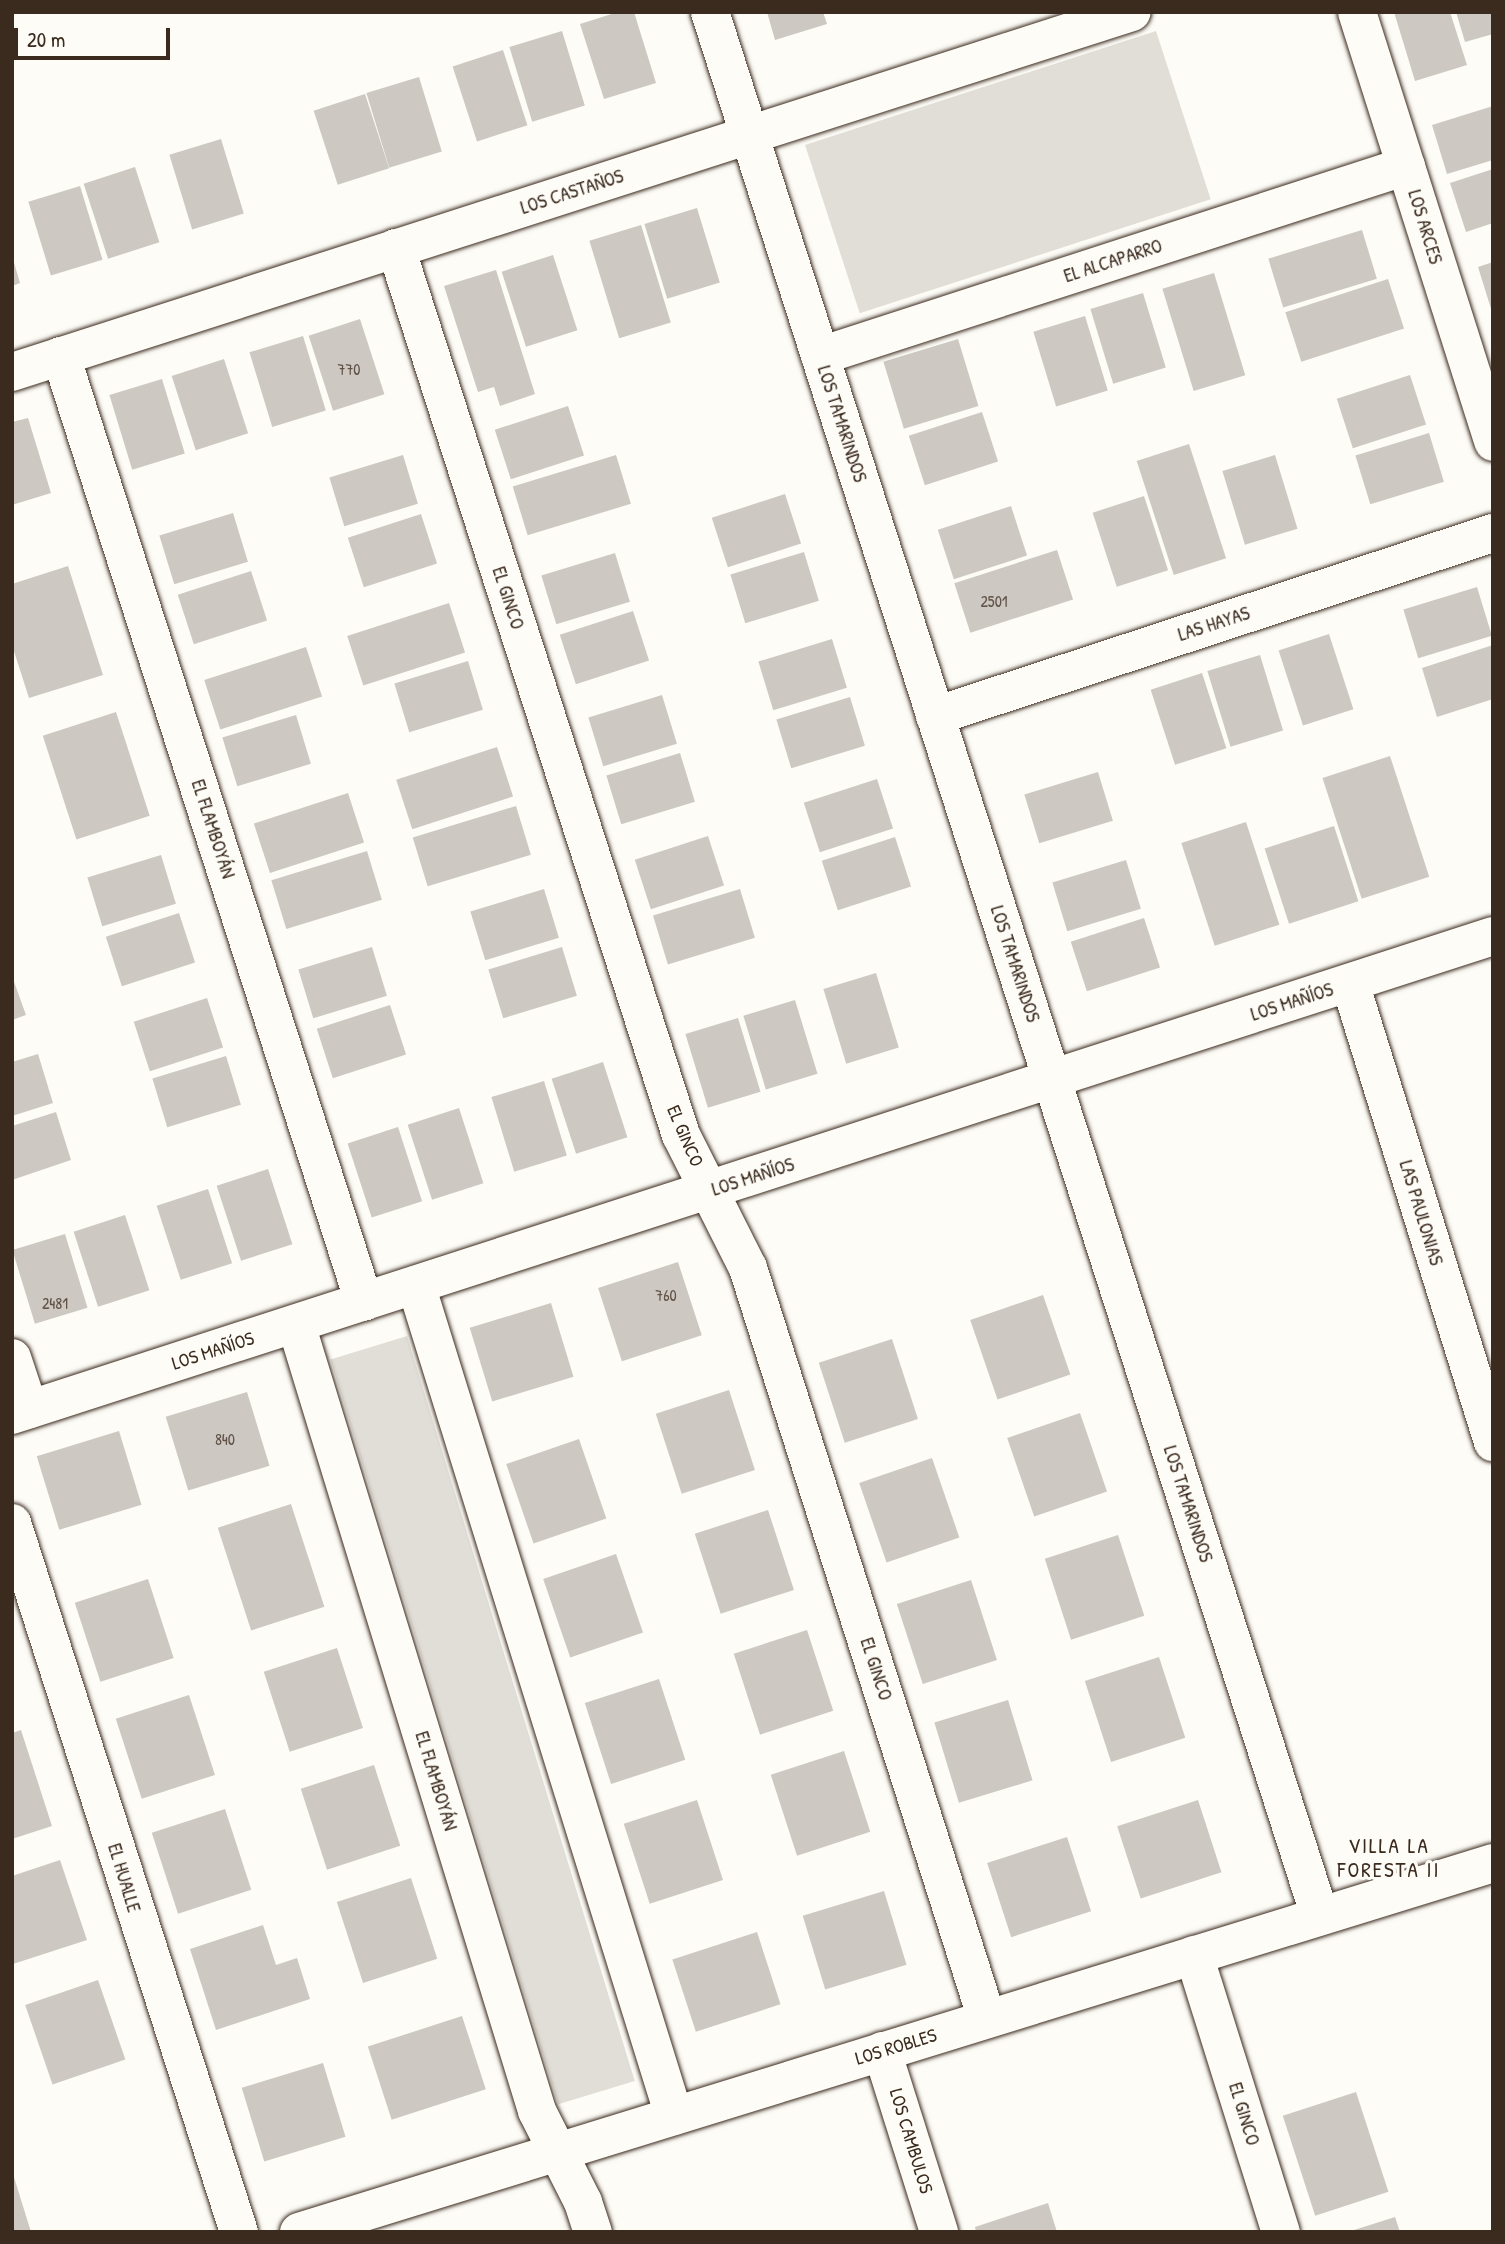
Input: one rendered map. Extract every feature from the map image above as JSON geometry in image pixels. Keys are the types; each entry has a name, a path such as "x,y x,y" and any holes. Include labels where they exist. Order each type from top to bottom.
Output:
{"street":[{"name":"LOS TAMARINDOS","path":"710,12 1320,1916"},
{"name":"LOS CASTAÑOS","path":"12,372 1132,12"},
{"name":"LOS ARCES","path":"1357,12 1493,442"},
{"name":"EL ALCAPARRO","path":"820,356 1406,166"},
{"name":"EL GINCO","path":"396,248 677,1122 748,1268 987,2019"},
{"name":"EL FLAMBOYÁN","path":"61,356 364,1302"},
{"name":"LAS HAYAS","path":"935,716 1493,533"},
{"name":"LOS MAÑÍOS","path":"21,1412 1052,1081 1493,936"},
{"name":"LAS PAULONIAS","path":"1350,983 1493,1443"},
{"path":"416,1285 674,2116"},
{"name":"EL FLAMBOYÁN","path":"296,1324 537,2111 593,2232"},
{"path":"12,1358 21,1412"},
{"name":"EL HUALLE","path":"12,1523 239,2232"},
{"name":"LOS ROBLES","path":"299,2232 1493,1863"},
{"name":"EL GINCO","path":"1194,1955 1281,2232"},
{"name":"LOS CAMBULOS","path":"882,2051 939,2232"}],"shaded area":[{"path":"1156,31 1211,199 860,313 805,145"},
{"path":"407,1336 635,2081 558,2104 330,1359"}],"building":[{"path":"618,12 634,12 656,83 604,99 580,24"},
{"path":"767,12 823,12 827,24 775,40"},
{"path":"1394,12 1450,12 1467,65 1415,81"},
{"path":"1456,12 1493,12 1493,34 1465,42"},
{"path":"562,31 585,106 532,122 509,47"},
{"path":"503,50 527,125 477,142 453,66"},
{"path":"419,77 442,152 389,168 366,93"},
{"path":"365,94 389,168 338,185 314,111"},
{"path":"1493,106 1493,160 1447,174 1432,125"},
{"path":"221,139 244,214 192,229 169,155"},
{"path":"135,167 159,242 108,259 84,184"},
{"path":"1493,169 1493,223 1466,232 1450,183"},
{"path":"80,186 103,260 51,275 28,202"},
{"path":"697,208 720,283 667,299 644,224"},
{"path":"641,225 671,323 619,338 589,241"},
{"path":"1362,230 1377,279 1283,307 1268,259"},
{"path":"553,255 577,330 526,347 502,272"},
{"path":"12,260 20,283 12,286"},
{"path":"1493,262 1493,312 1492,312 1478,267"},
{"path":"496,270 535,394 500,406 494,387 478,392 444,286"},
{"path":"1214,273 1245,375 1194,391 1162,289"},
{"path":"1388,279 1404,328 1301,362 1285,312"},
{"path":"1143,293 1166,368 1113,384 1090,309"},
{"path":"1085,316 1108,391 1056,406 1033,332"},
{"path":"360,319 384,394 333,411 309,336"},
{"path":"303,336 326,411 272,427 249,352"},
{"path":"958,339 978,406 904,429 883,362"},
{"path":"224,359 248,433 196,450 172,376"},
{"path":"1410,375 1426,424 1353,448 1337,399"},
{"path":"162,379 185,454 132,470 109,395"},
{"path":"568,406 584,455 511,479 495,430"},
{"path":"982,412 998,461 925,485 909,436"},
{"path":"28,418 51,493 12,505 12,422"},
{"path":"1429,433 1444,482 1370,504 1355,456"},
{"path":"1189,444 1226,558 1174,575 1137,461"},
{"path":"403,455 418,504 344,526 329,478"},
{"path":"616,455 631,504 528,535 513,487"},
{"path":"1275,455 1298,529 1245,545 1222,471"},
{"path":"785,494 801,543 728,567 712,518"},
{"path":"1144,496 1168,570 1117,587 1093,513"},
{"path":"1011,506 1027,555 954,579 938,530"},
{"path":"233,513 248,562 174,584 159,536"},
{"path":"421,514 437,563 364,587 348,538"},
{"path":"1057,550 1073,599 970,633 954,583"},
{"path":"804,552 819,601 745,623 730,575"},
{"path":"615,553 630,602 556,624 541,576"},
{"path":"68,566 103,675 29,698 12,645 12,584"},
{"path":"251,571 267,620 194,644 178,595"},
{"path":"1477,587 1492,636 1418,658 1403,610"},
{"path":"449,603 465,652 363,686 347,636"},
{"path":"633,611 649,660 576,684 560,635"},
{"path":"1329,634 1353,709 1303,726 1279,650"},
{"path":"832,639 847,688 773,710 758,662"},
{"path":"1493,645 1493,699 1437,717 1422,668"},
{"path":"306,647 322,696 220,730 204,680"},
{"path":"1260,655 1283,731 1231,747 1207,671"},
{"path":"468,661 483,710 409,732 394,684"},
{"path":"1202,673 1226,748 1175,765 1151,690"},
{"path":"662,695 677,744 603,766 588,718"},
{"path":"850,697 865,746 791,768 776,720"},
{"path":"116,712 150,816 76,839 43,736"},
{"path":"296,715 311,764 237,786 222,738"},
{"path":"497,747 513,796 412,829 396,780"},
{"path":"680,753 695,802 621,824 606,776"},
{"path":"1390,756 1429,877 1362,899 1322,778"},
{"path":"1098,772 1113,821 1039,843 1024,795"},
{"path":"877,779 893,828 820,852 804,803"},
{"path":"348,793 364,842 270,873 254,824"},
{"path":"516,806 531,855 428,886 413,838"},
{"path":"1246,822 1279,925 1215,946 1181,843"},
{"path":"1334,826 1358,901 1289,924 1265,849"},
{"path":"708,836 724,885 651,909 635,860"},
{"path":"895,837 911,886 838,910 822,861"},
{"path":"367,851 382,900 286,929 271,880"},
{"path":"161,855 176,904 102,926 87,878"},
{"path":"1126,860 1141,909 1067,931 1052,883"},
{"path":"544,889 559,938 485,960 470,912"},
{"path":"740,889 755,938 668,964 653,916"},
{"path":"179,913 195,962 122,986 106,937"},
{"path":"1144,918 1160,967 1087,991 1071,942"},
{"path":"372,947 387,996 313,1018 298,970"},
{"path":"562,947 577,996 503,1018 488,970"},
{"path":"876,973 899,1048 846,1064 823,989"},
{"path":"12,976 26,1015 12,1020"},
{"path":"207,998 223,1047 150,1071 134,1022"},
{"path":"795,1000 818,1074 766,1089 743,1016"},
{"path":"390,1005 406,1054 333,1078 317,1029"},
{"path":"738,1018 761,1092 708,1108 685,1034"},
{"path":"38,1054 53,1103 12,1116 12,1062"},
{"path":"226,1056 241,1105 167,1127 152,1079"},
{"path":"603,1062 627,1137 576,1154 552,1079"},
{"path":"544,1081 567,1156 514,1172 491,1097"},
{"path":"459,1108 483,1183 432,1200 408,1125"},
{"path":"56,1112 71,1160 12,1180 12,1126"},
{"path":"398,1127 422,1201 372,1218 348,1143"},
{"path":"268,1169 292,1244 241,1261 217,1186"},
{"path":"208,1189 232,1263 181,1280 157,1206"},
{"path":"125,1215 149,1290 98,1307 74,1232"},
{"path":"65,1234 88,1308 35,1324 12,1250"},
{"path":"678,1262 702,1335 622,1361 598,1288"},
{"path":"1043,1295 1070,1374 998,1399 970,1320"},
{"path":"551,1303 574,1377 492,1401 470,1328"},
{"path":"892,1339 918,1419 845,1443 819,1363"},
{"path":"729,1390 755,1470 682,1494 656,1414"},
{"path":"247,1392 270,1466 188,1490 166,1417"},
{"path":"1080,1413 1107,1491 1034,1517 1007,1438"},
{"path":"119,1431 142,1505 59,1530 37,1456"},
{"path":"579,1439 606,1518 534,1543 506,1464"},
{"path":"932,1458 959,1537 887,1562 859,1483"},
{"path":"291,1504 324,1607 251,1631 218,1528"},
{"path":"768,1510 794,1590 721,1614 695,1534"},
{"path":"1118,1535 1144,1616 1071,1640 1045,1559"},
{"path":"616,1554 643,1632 570,1658 543,1579"},
{"path":"148,1579 174,1658 100,1682 75,1603"},
{"path":"971,1580 997,1660 923,1684 897,1604"},
{"path":"807,1630 833,1711 760,1735 734,1654"},
{"path":"337,1648 363,1728 290,1752 264,1672"},
{"path":"1159,1657 1185,1738 1111,1762 1085,1681"},
{"path":"659,1679 685,1760 611,1784 585,1703"},
{"path":"189,1695 215,1775 142,1799 116,1719"},
{"path":"1008,1700 1033,1780 959,1803 934,1723"},
{"path":"21,1730 52,1826 12,1839 12,1733"},
{"path":"844,1751 870,1832 797,1856 771,1775"},
{"path":"374,1765 400,1846 327,1870 301,1789"},
{"path":"697,1800 723,1880 650,1904 624,1824"},
{"path":"1198,1800 1221,1872 1141,1899 1117,1826"},
{"path":"225,1809 251,1890 178,1914 152,1833"},
{"path":"1067,1837 1091,1911 1011,1937 987,1863"},
{"path":"60,1860 87,1940 13,1964 12,1876"},
{"path":"411,1878 437,1959 363,1983 337,1902"},
{"path":"884,1891 907,1965 825,1989 803,1916"},
{"path":"263,1925 276,1965 297,1958 310,1999 216,2030 190,1949"},
{"path":"757,1932 780,2004 696,2032 672,1960"},
{"path":"98,1980 125,2059 53,2084 25,2005"},
{"path":"462,2016 486,2089 392,2120 368,2047"},
{"path":"323,2063 346,2137 264,2161 242,2088"},
{"path":"1356,2092 1388,2192 1315,2216 1283,2116"},
{"path":"13,2174 31,2232 12,2232"},
{"path":"1048,2203 1057,2232 976,2232 975,2227"},
{"path":"1395,2217 1400,2232 1351,2232 1351,2231"}],"district":[{"name":"VILLA LA FORESTA II","path":"1389,1858"}]}
